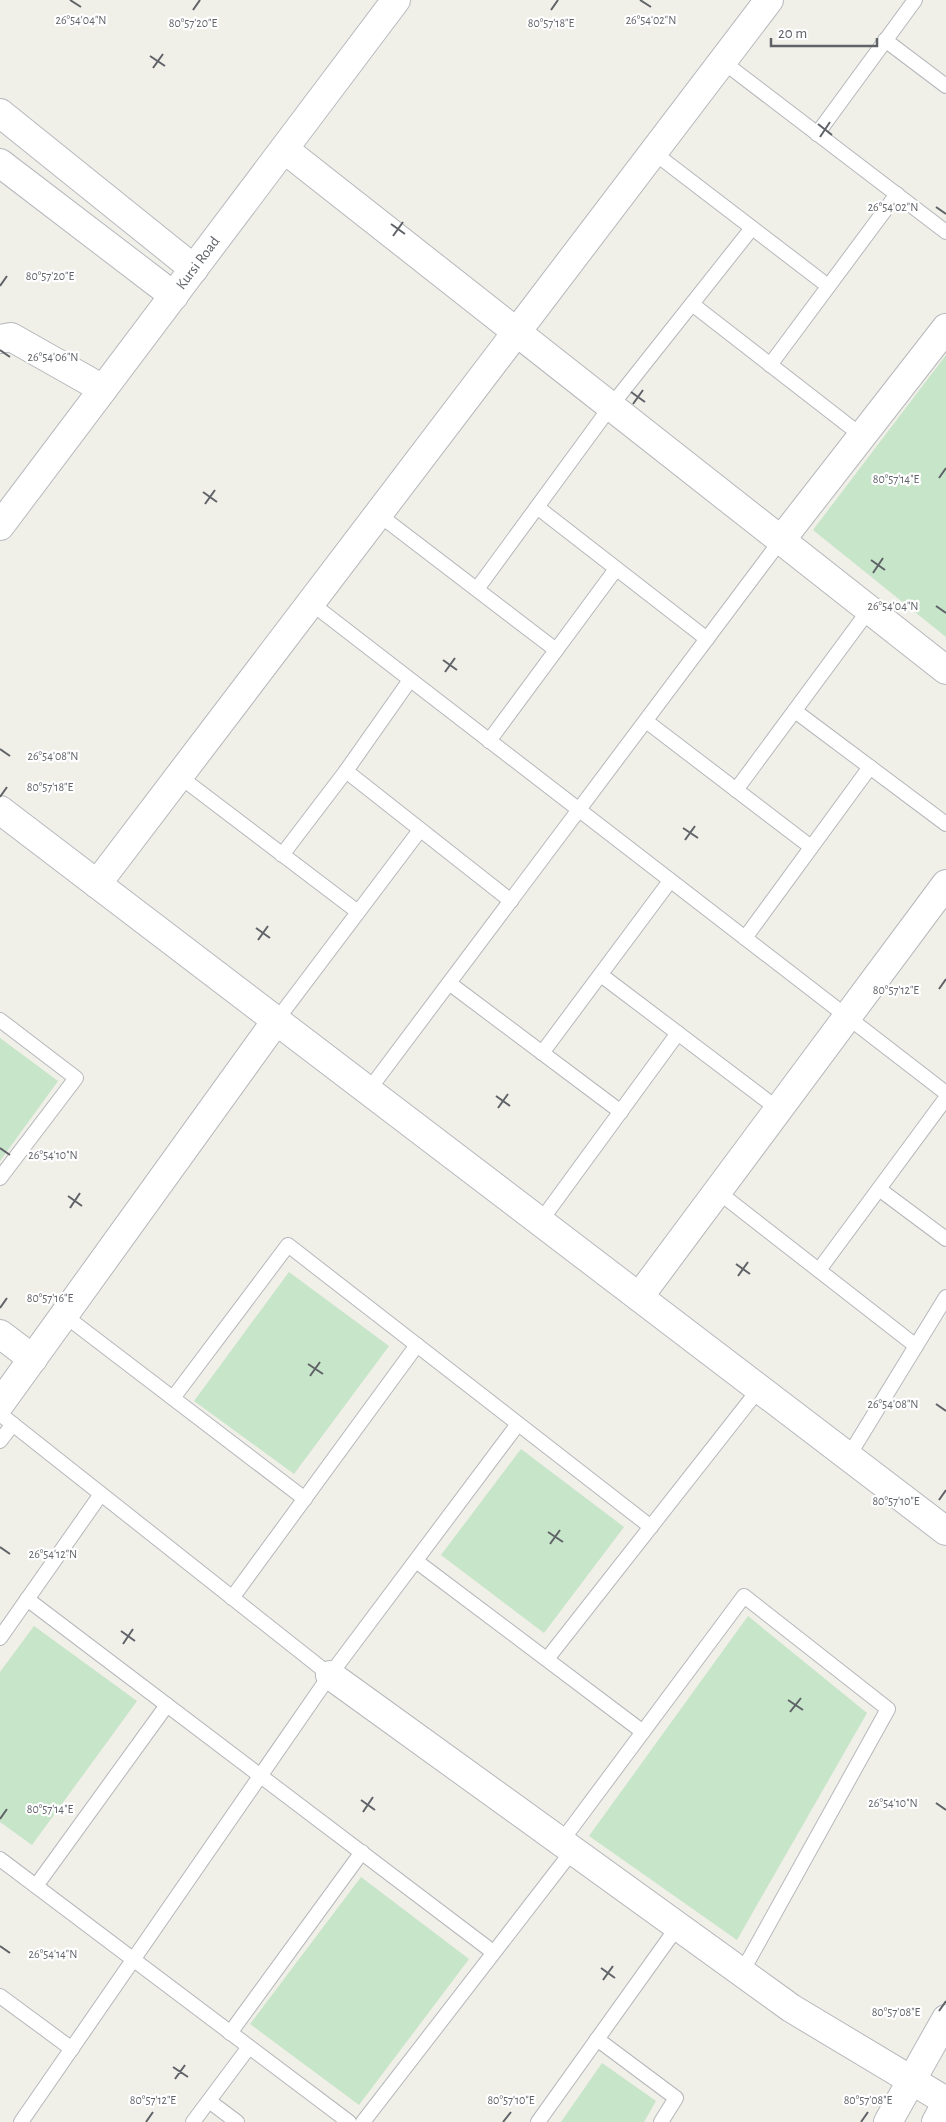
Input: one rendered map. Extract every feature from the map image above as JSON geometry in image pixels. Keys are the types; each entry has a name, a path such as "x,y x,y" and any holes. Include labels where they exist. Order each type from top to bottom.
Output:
{"street":[{"name":"Kursi Road","path":"0,526 396,0"},
{"path":"97,884 769,0"},
{"path":"0,113 194,269"},
{"path":"284,149 946,670"},
{"path":"0,163 174,296"},
{"path":"781,540 946,328"},
{"path":"0,338 11,337 103,388"},
{"path":"0,810 946,1532"},
{"path":"638,1297 946,884"},
{"path":"6,1414 33,1359 276,1021"},
{"path":"0,1334 33,1359"},
{"path":"330,1675 791,2008 946,2102 936,2122"},
{"path":"888,2122 946,2019"}],"lane":[{"path":"818,134 915,0"},
{"path":"885,40 946,86"},
{"path":"722,61 946,232"},
{"path":"654,152 828,286"},
{"path":"770,365 897,194"},
{"path":"477,589 611,406 752,228"},
{"path":"692,304 862,436"},
{"path":"537,507 707,640"},
{"path":"378,514 556,650"},
{"path":"368,1091 781,540"},
{"path":"489,741 616,569"},
{"path":"311,603 846,1018 946,1093"},
{"path":"736,790 869,610"},
{"path":"282,854 346,771 410,680"},
{"path":"794,711 946,824"},
{"path":"646,721 811,847"},
{"path":"745,938 870,767"},
{"path":"346,771 511,901"},
{"path":"179,776 358,912"},
{"path":"276,1021 420,830"},
{"path":"542,1053 670,881"},
{"path":"601,975 778,1109"},
{"path":"449,983 621,1112"},
{"path":"0,1020 76,1078 0,1178"},
{"path":"540,1222 678,1033"},
{"path":"819,1270 946,1098"},
{"path":"879,1189 946,1239"},
{"path":"717,1191 916,1346"},
{"path":"173,1398 288,1245 651,1527"},
{"path":"848,1458 946,1297"},
{"path":"64,1315 305,1499"},
{"path":"232,1598 417,1345"},
{"path":"546,1659 759,1389"},
{"path":"0,1414 6,1414 101,1494 330,1675"},
{"path":"0,1440 6,1414"},
{"path":"21,2122 330,1675 518,1424"},
{"path":"0,1638 101,1494"},
{"path":"416,1561 643,1732"},
{"path":"363,2122 493,1952 643,1732 744,1596 888,1709 742,1972"},
{"path":"27,1599 493,1952"},
{"path":"36,1886 167,1705"},
{"path":"230,2033 362,1852"},
{"path":"0,1860 349,2122"},
{"path":"538,2122 678,1926"},
{"path":"0,1996 72,2050"},
{"path":"597,2039 676,2098 662,2122"},
{"path":"193,2122 250,2047"},
{"path":"209,2101 238,2122"}],"green space":[{"path":"946,355 946,637 813,530"},
{"path":"0,1038 58,1081 0,1161"},
{"path":"289,1272 389,1346 294,1474 194,1401"},
{"path":"521,1449 624,1527 544,1633 441,1555"},
{"path":"748,1616 867,1713 737,1940 589,1836"},
{"path":"34,1626 137,1701 32,1845 0,1822 0,1672"},
{"path":"361,1877 469,1959 359,2105 250,2024"},
{"path":"602,2063 656,2101 644,2122 561,2122"}]}
